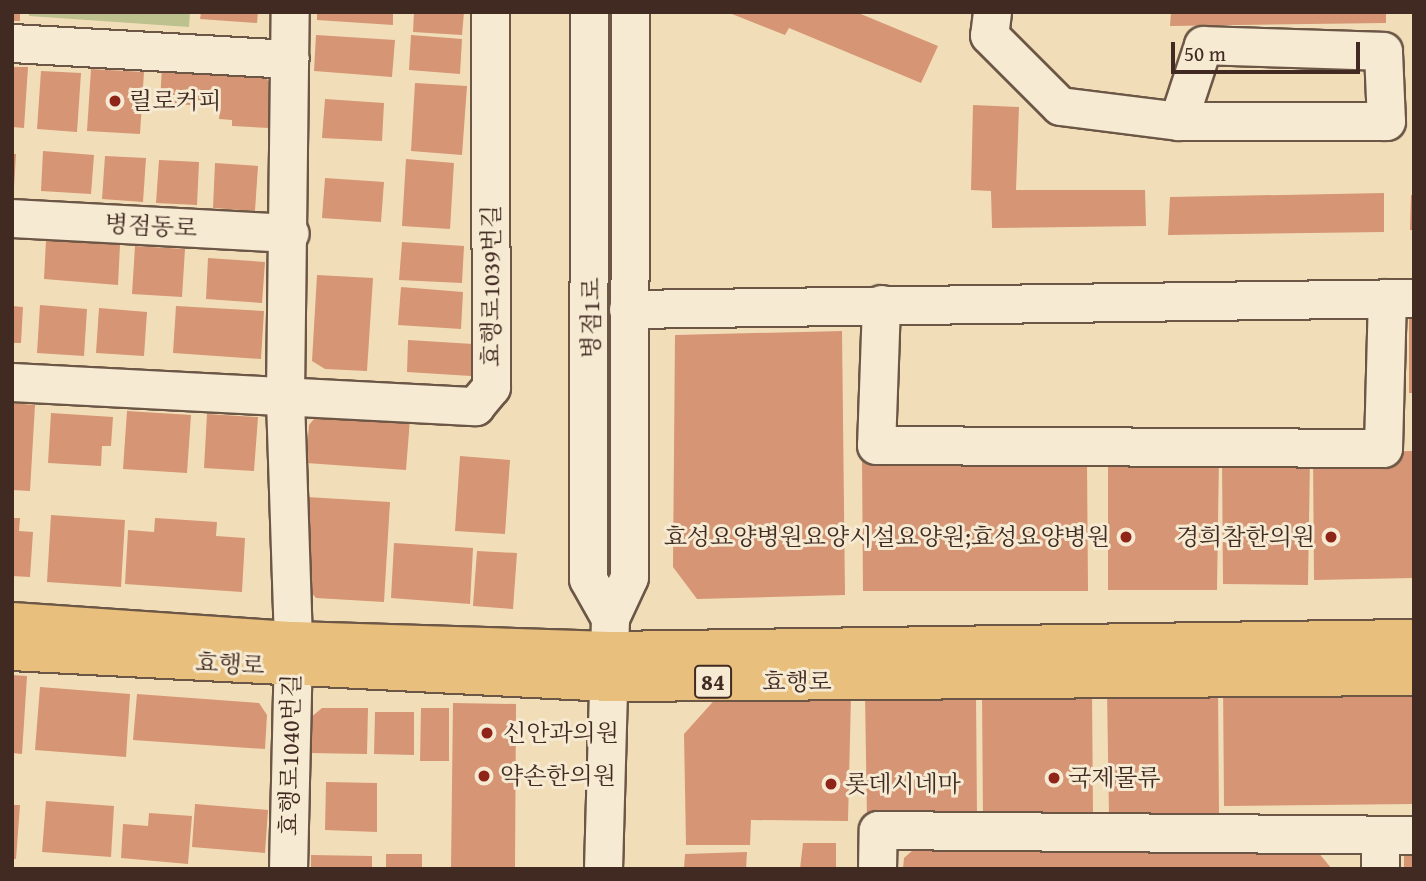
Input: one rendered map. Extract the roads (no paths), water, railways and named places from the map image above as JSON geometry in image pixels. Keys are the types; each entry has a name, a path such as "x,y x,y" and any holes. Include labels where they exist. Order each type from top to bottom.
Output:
{"main road":[{"name":"효행로","path":"12,622 293,654"},
{"name":"효행로","path":"12,651 293,654 1414,639"},
{"name":"효행로","path":"610,650 1414,676"}],"street":[{"path":"290,12 290,233 285,394 293,654"},
{"name":"효행로1039번길","path":"285,394 475,406 491,387 491,12"},
{"name":"병점1로","path":"589,12 588,579 610,650"},
{"name":"병점1로","path":"603,869 610,650 629,577 630,12"},
{"path":"992,12 989,35 1060,106 1178,121 1386,121 1382,51 1203,46 1178,121"},
{"path":"12,43 290,59"},
{"name":"병점동로","path":"12,218 290,233"},
{"path":"628,309 881,303 1401,298 1383,448 876,445 881,303"},
{"path":"12,382 285,394"},
{"name":"효행로1040번길","path":"288,869 293,654"},
{"path":"877,869 878,830 1391,846"}],"place":[{"name":"릴로커피","path":"115,101"},
{"name":"효성요양병원요양시설요양원;효성요양병원","path":"1126,537"},
{"name":"경희참한의원","path":"1331,537"},
{"name":"신안과의원","path":"487,733"},
{"name":"약손한의원","path":"484,776"},
{"name":"국제물류","path":"1054,778"},
{"name":"롯데시네마","path":"831,784"}]}
